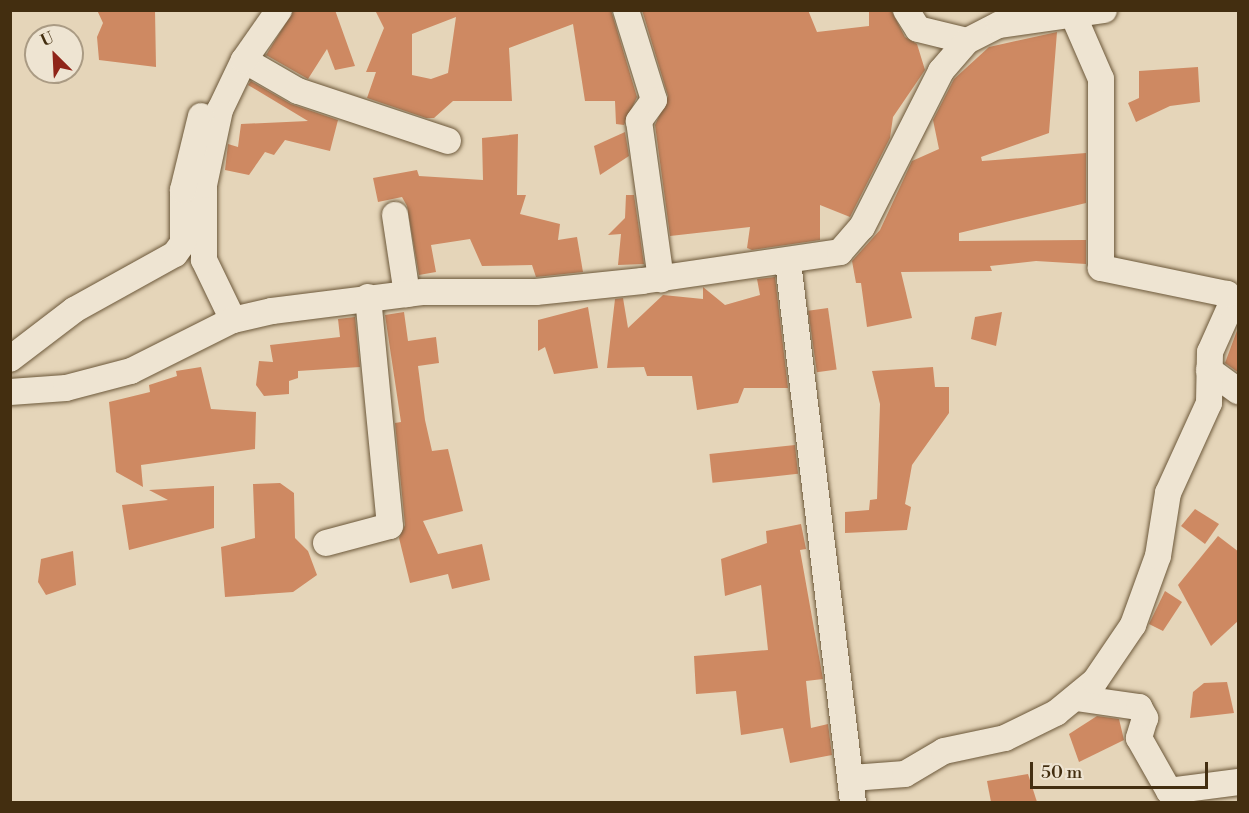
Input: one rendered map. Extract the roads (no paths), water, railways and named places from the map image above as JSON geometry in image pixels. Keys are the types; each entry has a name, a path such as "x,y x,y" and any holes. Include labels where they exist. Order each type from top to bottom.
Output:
{"street":[{"path":"233,320 204,260 204,185 218,118 244,60 279,10"},
{"path":"626,10 654,100 639,121 661,279"},
{"path":"906,10 918,29 967,41"},
{"path":"10,392 66,388 131,371 233,320 368,297 407,294 536,292 661,279 788,262 840,252 854,239 941,71 967,41 999,25 1072,12 1104,10"},
{"path":"788,262 836,693 852,790 905,774 944,751 994,742 1037,725 1076,698 1110,664 1152,577 1168,493 1209,403 1211,347 1231,305 1227,294 1101,268 1101,79 1072,12"},
{"path":"244,60 298,91 448,141"},
{"path":"10,358 74,309 175,254 183,243 183,190 201,116"},
{"path":"395,215 407,294"},
{"path":"326,543 390,525 368,297"},
{"path":"1209,370 1239,391"},
{"path":"1076,698 1139,707 1145,724 1139,738 1169,791 1239,782"}]}
